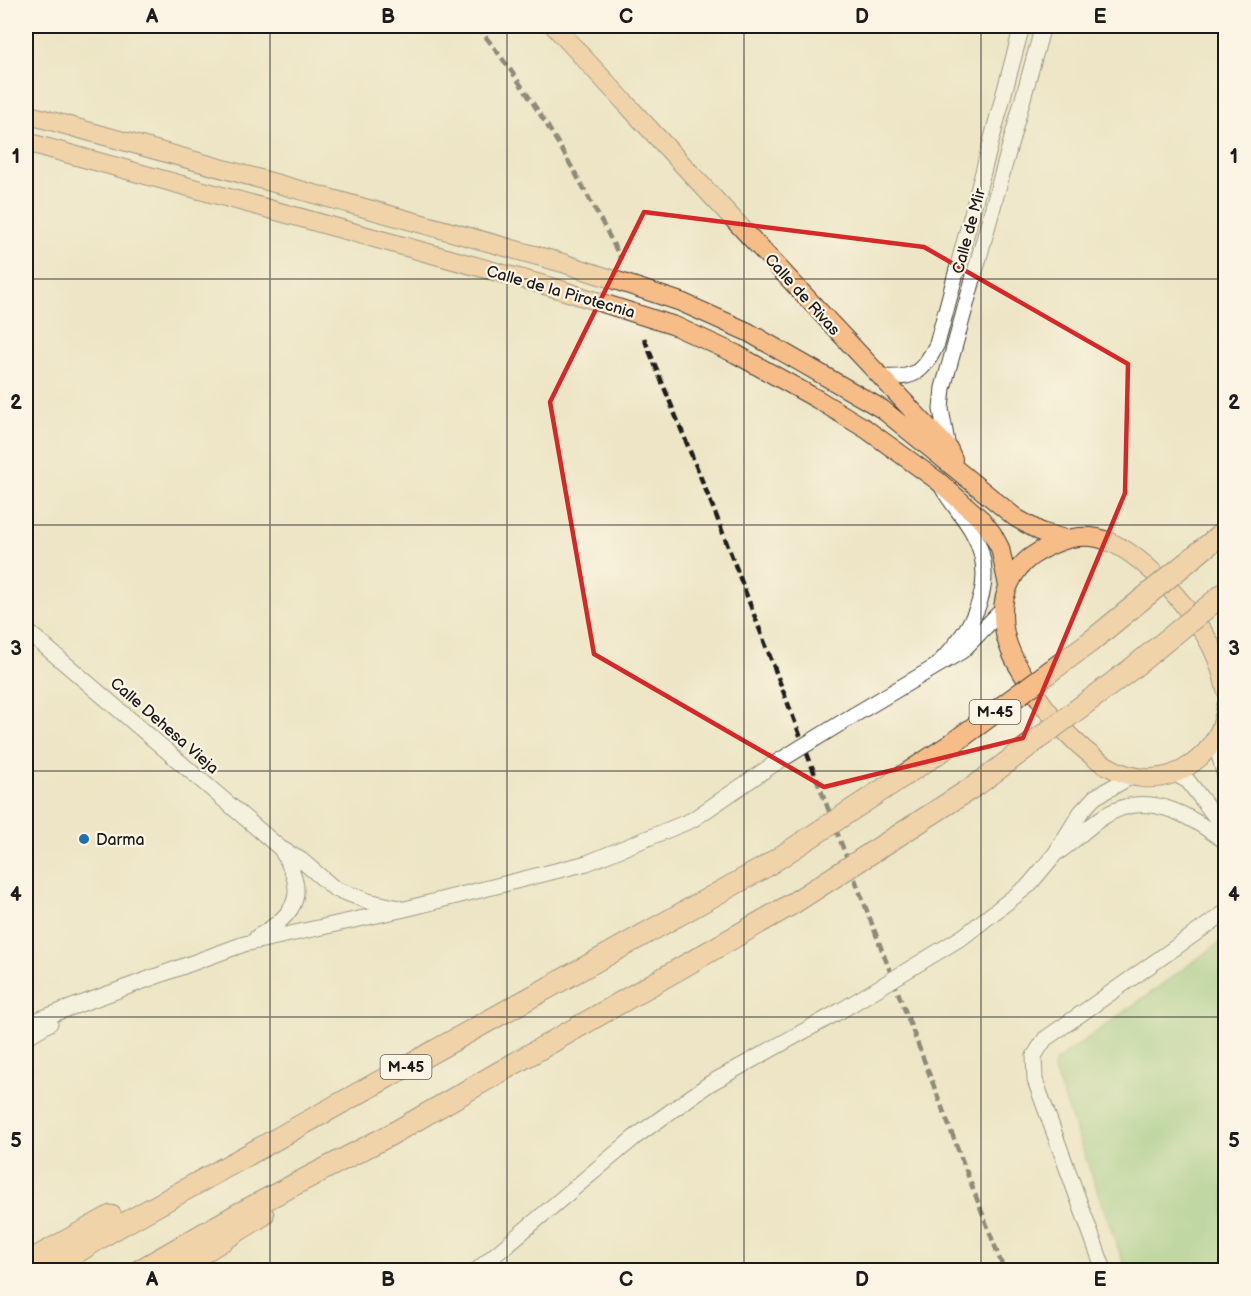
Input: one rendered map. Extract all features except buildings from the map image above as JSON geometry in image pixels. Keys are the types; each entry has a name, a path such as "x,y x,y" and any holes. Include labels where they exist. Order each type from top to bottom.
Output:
{"highway":[{"name":"M-45","path":"49,1270 111,1231 765,867 949,746 1090,642 1219,536"},
{"name":"M-45","path":"140,1270 238,1214 390,1135 792,904 978,784 1130,670 1226,592"},
{"path":"26,1263 106,1218 367,1089"},
{"path":"175,1270 390,1135"}],"main road":[{"name":"Calle de Rivas","path":"554,26 948,448 957,469 1016,518 1041,532 1065,539"},
{"name":"Calle de la Pirotecnia","path":"26,114 563,263 681,302 748,332 835,380 882,409 957,469"},
{"name":"Calle de la Pirotecnia","path":"26,142 555,288 675,326 736,354 817,399 866,429 938,481 982,520 992,533 1000,548 1008,586"},
{"path":"1226,690 1223,675 1205,635 1142,561 1107,540 1090,537 1065,539 1028,558 1008,586 1002,610 1003,633 1013,660 1045,707 1076,744 1104,766 1132,776 1155,778 1173,773 1205,754 1215,740 1226,706"}],"street":[{"name":"Calle de Mir","path":"880,377 899,378 918,373 928,362 937,344 1022,26"},
{"name":"Calle de Mir","path":"948,448 941,409 943,388 1042,26"},
{"path":"938,481 979,546 984,586 981,603 972,622 959,643 940,662"},
{"path":"26,1024 244,944 405,909 587,863 692,820 771,765 940,662 962,651 1002,610"},
{"name":"Calle Dehesa Vieja","path":"26,630 280,848 301,860 335,889 368,902 405,909"},
{"path":"1215,740 1226,780"},
{"path":"1173,773 1188,781 1226,831"},
{"path":"477,1270 635,1137 709,1084 842,1010 964,936 1029,885 1055,854 1081,812 1095,797 1132,776"},
{"path":"1055,854 1111,812 1136,805 1162,805 1195,820 1226,842"},
{"name":"Calle Dehesa Vieja","path":"244,944 277,926 289,913 295,900 297,885 293,869 280,848"},
{"path":"1104,1270 1035,1080 1034,1056 1045,1039 1226,912"},
{"path":"26,1037 81,1005"}],"highlighted area":[{"path":"644,212 924,247 1128,364 1125,493 1023,738 824,787 594,654 550,402"}],"green space":[{"path":"1225,939 1225,1270 1126,1270 1054,1070 1055,1062"}],"railway":[{"path":"477,26 518,81 555,138 621,259"},
{"path":"644,338 716,515 1004,1270"}],"place":[{"name":"Darma","path":"84,839"}]}
